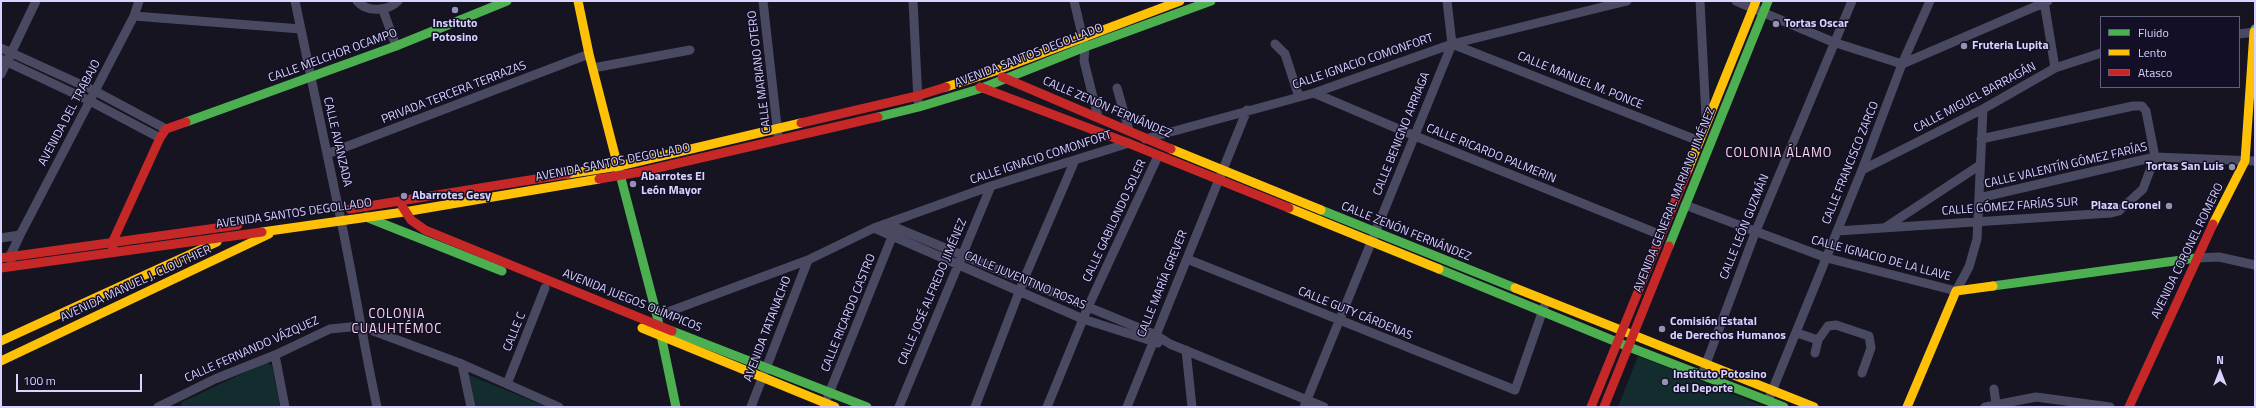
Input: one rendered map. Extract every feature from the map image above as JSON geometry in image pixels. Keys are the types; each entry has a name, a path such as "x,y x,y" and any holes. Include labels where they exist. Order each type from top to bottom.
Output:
{"main road":[{"name":"CALLE MELCHOR OCAMPO","path":"166,130 396,46 507,1"},
{"path":"578,1 589,54 657,316 676,407"},
{"name":"AVENIDA SANTOS DEGOLLADO","path":"337,214 365,216 404,212 621,176 919,107 982,88 1180,1"},
{"name":"AVENIDA SANTOS DEGOLLADO","path":"3,256 113,248 231,236 281,228 337,214 400,202 619,166 917,96 1211,1"},
{"name":"AVENIDA GENERAL MARIANO JIMÉNEZ","path":"1604,407 1768,1"},
{"name":"AVENIDA GENERAL MARIANO JIMÉNEZ","path":"1591,407 1754,5"},
{"name":"AVENIDA CORONEL ROMERO","path":"2129,407 2196,258 2245,161 2255,31"},
{"name":"CALLE ZENÓN FERNÁNDEZ","path":"992,72 1149,138 1543,312 1784,407"},
{"name":"CALLE ZENÓN FERNÁNDEZ","path":"965,81 1128,143 1218,180 1546,300 1814,407"},
{"path":"113,248 160,138 166,130"},
{"name":"AVENIDA JUEGOS OLÍMPICOS","path":"400,202 404,212 411,220 425,230 659,326 867,407"},
{"name":"AVENIDA JUEGOS OLÍMPICOS","path":"365,216 545,288 825,405 835,407"},
{"name":"AVENIDA SANTOS DEGOLLADO","path":"1,268 251,223"},
{"name":"AVENIDA MANUEL J. CLOUTHIER","path":"1,341 231,236 251,223"},
{"name":"AVENIDA MANUEL J. CLOUTHIER","path":"1,360 281,228"},
{"name":"CALLE IGNACIO DE LA LLAVE","path":"1956,291 2196,258"},
{"path":"119,286 126,301"},
{"path":"1907,407 1956,291"}],"street":[{"path":"1,74 4,61 12,53 36,1"},
{"name":"AVENIDA DEL TRABAJO","path":"3,256 20,235 134,16 139,1"},
{"name":"CALLE AVANZADA","path":"296,1 310,77 327,154 337,214 377,407"},
{"path":"357,1 360,5 371,9 383,10 394,6 398,1"},
{"name":"CALLE MARIANO OTERO","path":"763,1 777,130 781,140"},
{"path":"913,1 917,96 919,107"},
{"path":"1074,1 1084,43 1084,61 1098,117"},
{"name":"CALLE BENIGNO ARRIAGA","path":"1305,404 1452,44 1447,1"},
{"name":"CALLE IGNACIO COMONFORT","path":"657,316 808,260 874,228 891,225 991,186 1128,143 1314,93 1452,44 1627,1"},
{"path":"1700,1 1706,123"},
{"path":"1736,1 1754,5 1763,12 1833,42 1902,64 2046,1 2055,68"},
{"name":"CALLE LEÓN GUZMÁN","path":"1702,375 1756,233 1833,42 1852,1"},
{"name":"CALLE FRANCISCO ZARCO","path":"1768,401 1797,333 1862,170 1902,64 1930,1"},
{"path":"383,10 396,46"},
{"path":"134,16 301,29"},
{"path":"2240,34 2255,31"},
{"path":"1275,44 1285,54 1298,97"},
{"name":"CALLE MANUEL M. PONCE","path":"1452,44 1699,141"},
{"path":"1,48 95,91 166,130"},
{"path":"593,68 690,50"},
{"name":"PRIVADA TERCERA TERRAZAS","path":"327,154 589,54"},
{"name":"CALLE MIGUEL BARRAGÁN","path":"1862,170 1982,109 2055,68 2100,54"},
{"path":"4,61 90,100 160,138"},
{"path":"1117,88 1129,130"},
{"name":"CALLE RICARDO PALMERIN","path":"1314,93 1414,136 1661,235"},
{"path":"1981,139 2133,106 2142,106 2146,111 2155,157"},
{"path":"1956,291 1968,267 1977,239 1982,109"},
{"name":"CALLE MARÍA GREVER","path":"1127,407 1247,110"},
{"name":"CALLE GABILONDO SOLER","path":"1047,407 1088,307 1158,156"},
{"name":"CALLE VALENTÍN GÓMEZ FARÍAS","path":"1979,198 2155,157 2255,161"},
{"name":"CALLE GÓMEZ FARÍAS SUR","path":"1837,231 2111,213 2119,211 2143,189 2155,157"},
{"path":"975,407 1019,291 1075,160"},
{"path":"1885,228 1980,165"},
{"name":"CALLE JOSÉ ALFREDO JIMÉNEZ","path":"899,407 991,186"},
{"name":"CALLE IGNACIO DE LA LLAVE","path":"1685,205 1756,233 1827,258 1956,291"},
{"name":"CALLE JUVENTINO ROSAS","path":"891,225 961,256 1024,279 1305,404 1324,407"},
{"name":"CALLE RICARDO CASTRO","path":"825,405 892,237 891,225"},
{"name":"CALLE JUVENTINO ROSAS","path":"874,228 1083,319 1154,338"},
{"path":"1,238 20,235"},
{"path":"3,256 12,267"},
{"path":"2196,258 2219,257 2255,265"},
{"name":"CALLE GUTY CÁRDENAS","path":"1187,259 1339,321 1515,390 1543,312"},
{"name":"AVENIDA TATANACHO","path":"750,407 763,378 808,260"},
{"name":"CALLE C","path":"507,384 545,288"},
{"path":"1543,312 1546,300"},
{"path":"1815,353 1818,340 1828,326 1836,325 1869,336 1872,348 1862,373"},
{"name":"CALLE FERNANDO VÁZQUEZ","path":"161,407 215,379 275,355 330,329 360,326 462,364 559,407"},
{"path":"1797,333 1818,340"},
{"path":"1186,350 1192,407"},
{"path":"275,355 285,407"},
{"path":"462,364 471,407"},
{"path":"1994,388 1996,404"},
{"path":"1984,407 1996,404 2008,404 2036,397 2110,407"}],"green space":[{"name":"Instituto Potosino del Deporte","path":"1638,356 1766,407 1618,407"},
{"path":"267,362 272,366 280,407 180,407 182,402"},
{"path":"469,375 547,407 476,407"}],"traffic: fast":[{"path":"186,122 396,46 507,1"},
{"path":"878,117 919,107 982,88 1085,47 1211,1"},
{"path":"1669,246 1768,1"},
{"path":"617,163 657,316 676,407"},
{"path":"1321,210 1515,288"},
{"path":"366,217 502,271"},
{"path":"1993,286 2196,258"},
{"path":"1439,269 1629,347 1784,407"},
{"path":"672,331 867,407"}],"traffic: slow":[{"path":"578,1 589,54 617,163"},
{"path":"946,87 992,72 1180,1"},
{"path":"1687,172 1756,1"},
{"path":"2213,224 2245,161 2254,32"},
{"path":"567,174 619,166 801,123"},
{"path":"1171,149 1321,210"},
{"path":"262,232 404,212 599,179"},
{"path":"1289,208 1439,269"},
{"path":"1,361 269,234"},
{"path":"1,341 217,242"},
{"path":"1907,407 1956,291 1993,286"},
{"path":"1515,288 1814,407"},
{"path":"642,328 835,407"}],"traffic: jam":[{"path":"1002,77 1171,149"},
{"path":"801,123 917,96 946,87"},
{"path":"980,87 1128,143 1289,208"},
{"path":"599,179 640,172 878,117"},
{"path":"113,249 112,243 160,138 166,129 186,122"},
{"path":"1591,407 1687,172"},
{"path":"350,209 567,174"},
{"path":"402,206 411,220 425,230 672,331"},
{"path":"2129,407 2213,224"},
{"path":"1,258 238,225"},
{"path":"1,268 262,232"},
{"path":"1604,407 1669,246"}],"place":[{"name":"Instituto Potosino","path":"455,10"},
{"name":"Tortas Oscar","path":"1776,24"},
{"name":"Fruteria Lupita","path":"1964,46"},
{"name":"Tortas San Luis","path":"2232,167"},
{"name":"Abarrotes El León Mayor","path":"633,184"},
{"name":"Abarrotes Gesy","path":"404,196"},
{"name":"Plaza Coronel","path":"2169,206"},
{"name":"Comisión Estatal de Derechos Humanos","path":"1662,329"},
{"name":"Instituto Potosino del Deporte","path":"1665,382"}],"district":[{"name":"COLONIA ÁLAMO","path":"1779,154"},
{"name":"COLONIA CUAUHTÉMOC","path":"397,322"}]}
